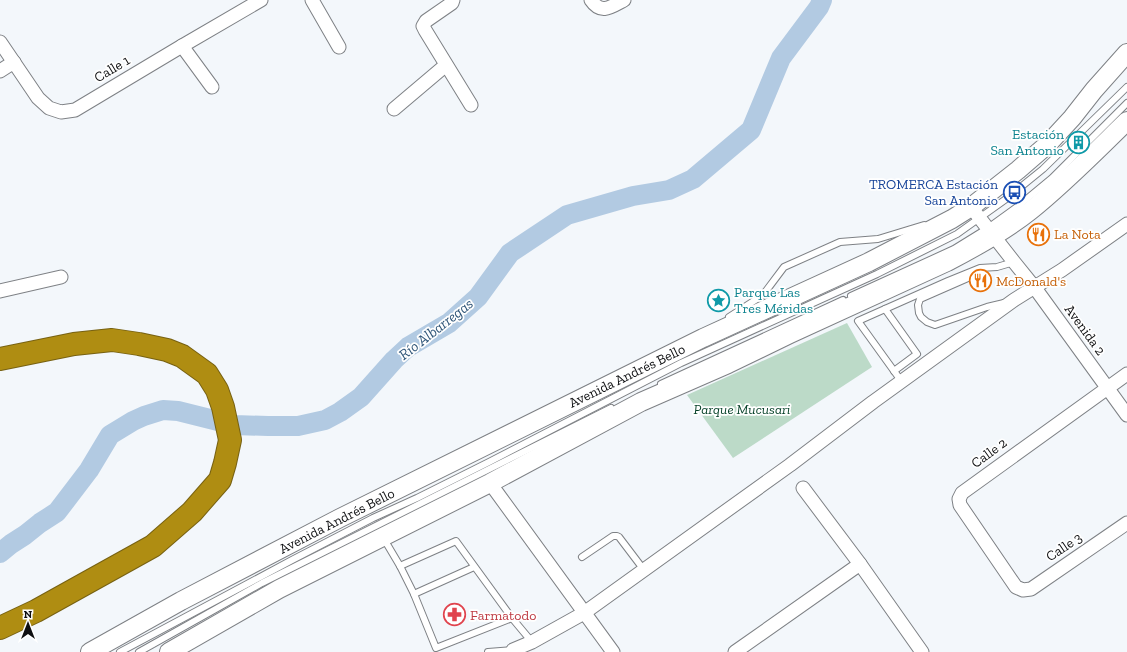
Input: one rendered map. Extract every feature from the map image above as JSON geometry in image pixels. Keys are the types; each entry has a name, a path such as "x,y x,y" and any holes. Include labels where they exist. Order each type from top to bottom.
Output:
{"highway":[{"path":"0,359 74,344 112,340 167,350 182,356 207,374 217,390 223,407 230,440 220,480 192,512 153,546 36,612 0,628"}],"street":[{"name":"Calle 1","path":"0,42 38,98 49,108 61,112 75,110 260,0"},
{"path":"312,0 339,47"},
{"path":"453,0 452,3 426,21 423,26 471,105"},
{"path":"591,0 594,5 602,9 606,9 624,0"},
{"path":"182,46 212,87"},
{"name":"Avenida Andrés Bello","path":"169,652 280,589 490,483 641,402 728,364 947,262 983,222 1018,170 1048,144 1127,53"},
{"path":"0,71 14,62"},
{"path":"394,109 446,65"},
{"name":"Avenida Andrés Bello","path":"90,652 182,601 333,522 703,338 870,262 952,219 983,222 1030,211 1070,176 1127,121"},
{"name":"Avenida 2","path":"983,222 1035,288 1127,415"},
{"path":"513,650 532,642 584,613 790,465 1014,300 1035,288 1127,224"},
{"path":"0,291 61,277"},
{"name":"Calle 2","path":"1016,587 960,505 959,499 962,493 1127,374"},
{"path":"490,483 612,652"},
{"path":"803,488 860,564 922,652"},
{"name":"Calle 3","path":"1016,587 1023,590 1031,588 1127,523"},
{"path":"735,652 860,564"}],"lane":[{"path":"653,388 954,248 1006,199 1043,169 1127,87"},
{"path":"120,652 373,518 417,498 682,363 928,250 956,234 1017,207 1052,178 1127,103"},
{"path":"726,319 763,295 784,267 840,242 878,239 938,220 952,219"},
{"path":"902,382 858,321 980,268 997,267 1014,262"},
{"path":"977,274 923,296 918,305 919,313 924,320 930,324 936,325 987,307 1014,300"},
{"path":"885,309 916,354 894,371"},
{"path":"703,338 720,323"},
{"path":"139,652 262,583 618,405"},
{"path":"582,557 613,536 617,536 644,570"},
{"path":"382,537 400,566 414,594 436,648 512,618"},
{"path":"400,566 456,541 512,618 532,642"},
{"path":"414,594 474,567"},
{"path":"488,652 513,650"}],"green space":[{"name":"Parque Mucusari","path":"847,323 872,367 733,458 687,395"}],"waterway":[{"name":"Río Albarregas","path":"0,553 57,512 89,470 110,435 133,421 163,410 178,411 234,425 298,426 325,420 340,412 361,397 394,360 408,347 449,323 478,297 510,253 567,215 633,196 669,190 693,179 751,130 781,58 819,7 822,0"}],"place":[{"name":"Estación San Antonio","path":"1079,142"},
{"name":"TROMERCA Estación San Antonio","path":"1014,192"},
{"name":"La Nota","path":"1038,234"},
{"name":"McDonald's","path":"980,281"},
{"name":"Parque Las Tres Méridas","path":"718,300"},
{"name":"Farmatodo","path":"454,615"}]}
